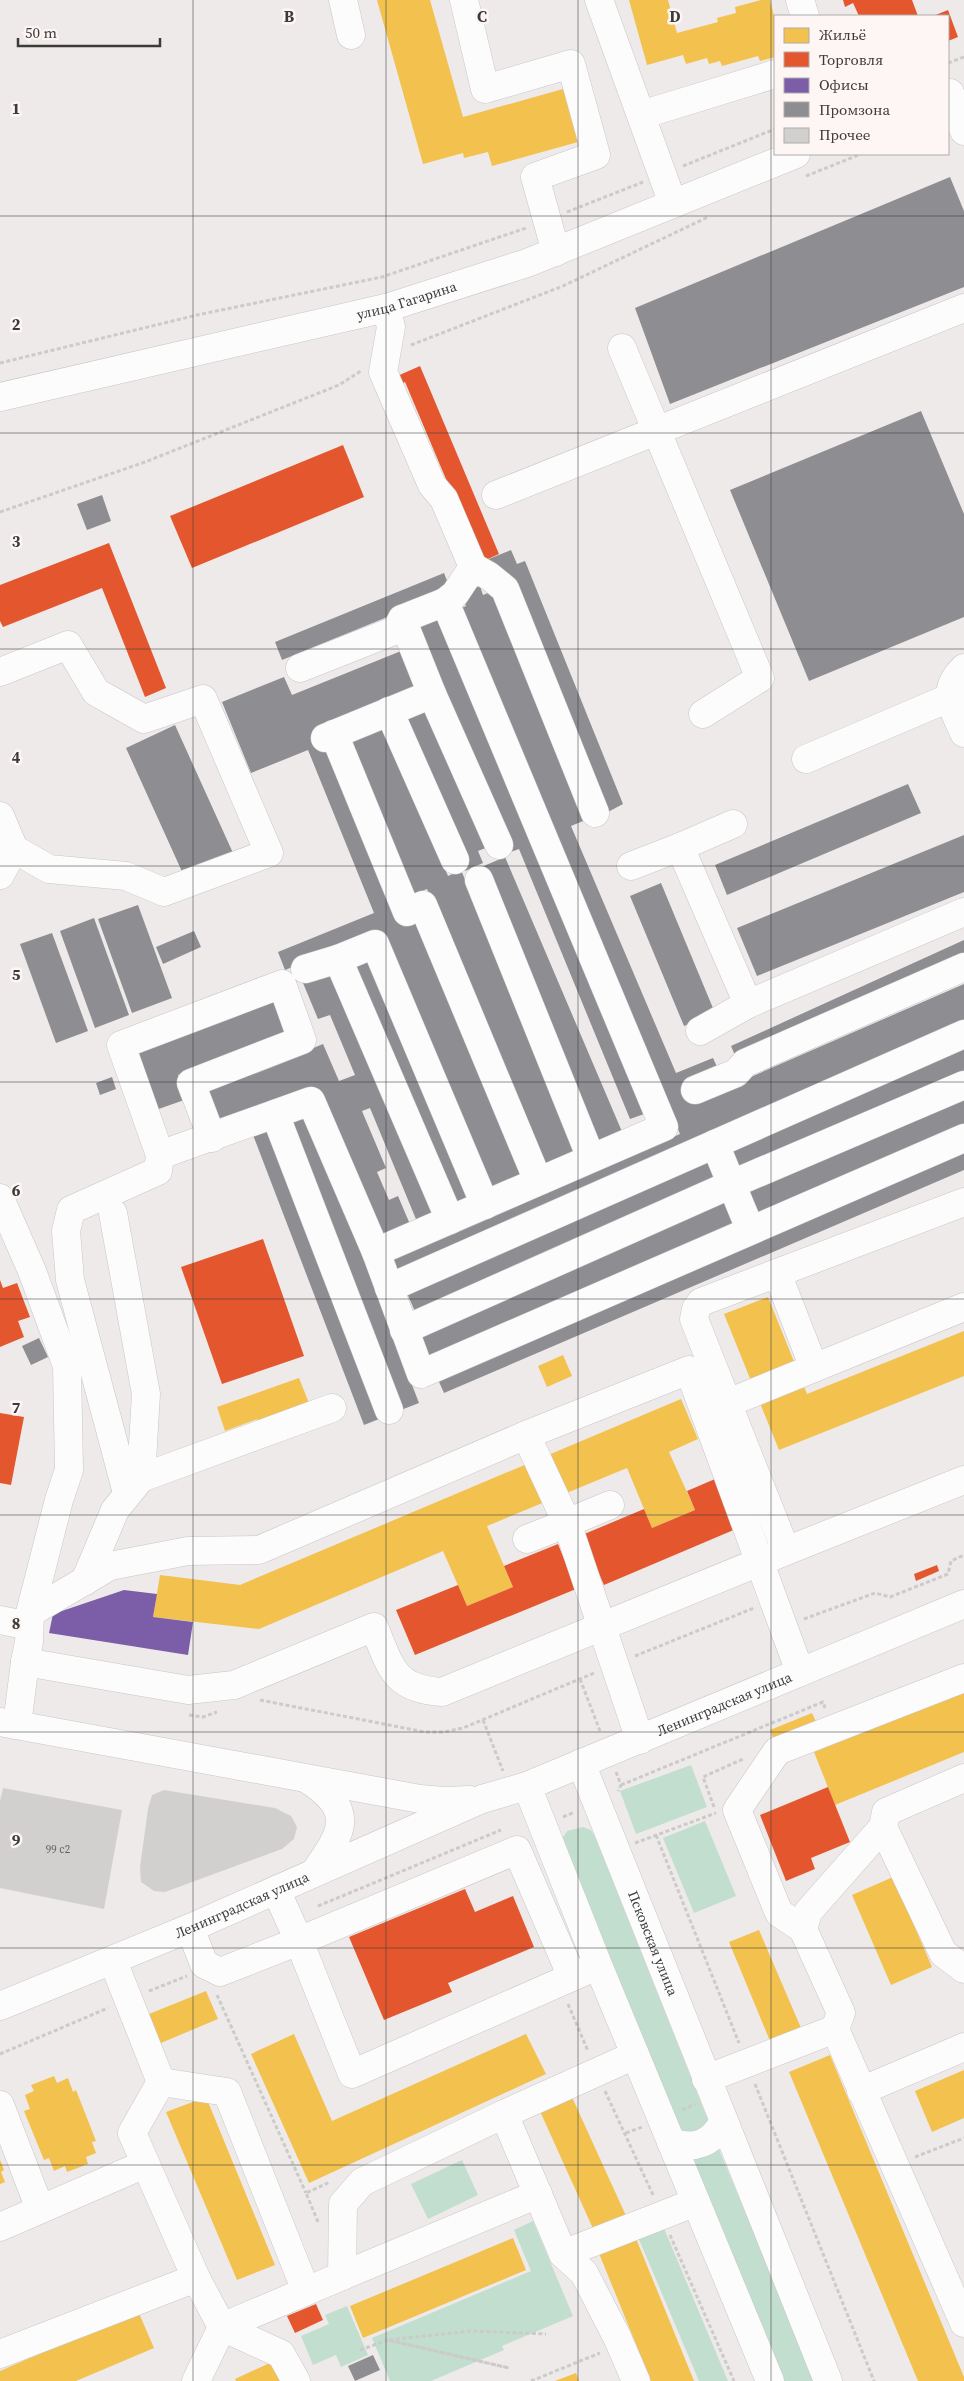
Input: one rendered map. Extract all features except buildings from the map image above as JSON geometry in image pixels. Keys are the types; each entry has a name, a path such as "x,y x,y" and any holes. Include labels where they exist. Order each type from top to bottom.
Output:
{"street":[{"path":"343,0 351,35"},
{"path":"464,0 485,89 571,64 596,155 535,177 556,252"},
{"path":"599,0 673,204"},
{"path":"800,0 805,15"},
{"path":"641,115 774,74"},
{"path":"954,92 964,131"},
{"name":"улица Гагарина","path":"0,397 386,308 527,263 673,204 798,166"},
{"path":"386,308 391,327 383,372 432,485 444,499 473,567 489,576 504,589 595,813"},
{"path":"496,495 964,308"},
{"path":"622,348 760,678 703,714"},
{"path":"300,668 396,630 402,619 446,602 455,594 473,567"},
{"path":"376,1252 664,1127 446,602"},
{"path":"402,619 432,694 499,845"},
{"path":"0,672 68,645 96,692 144,719 203,699 268,853 164,892 126,876 49,869 14,849 0,816"},
{"path":"964,668 950,687 949,698 964,733"},
{"path":"432,694 330,736 407,912 423,905 538,1181"},
{"path":"806,759 949,698"},
{"path":"389,711 455,860"},
{"path":"631,866 733,824"},
{"path":"680,847 748,1004"},
{"path":"0,875 14,849"},
{"path":"479,880 591,1158"},
{"path":"700,1031 748,1004 964,912"},
{"path":"305,969 338,959 376,944 485,1205"},
{"path":"338,959 450,1220"},
{"path":"695,1090 736,1073 745,1063 964,967"},
{"path":"134,1485 70,1280 66,1231 71,1210 158,1171 160,1155 121,1044 282,984 302,1040 192,1083 212,1138"},
{"path":"389,1288 964,1034"},
{"path":"404,1330 732,1184 964,1085"},
{"path":"160,1155 212,1138 311,1101 376,1252 421,1374 750,1229 964,1138"},
{"path":"275,1114 389,1410"},
{"path":"715,1144 750,1229"},
{"path":"0,1198 32,1271 67,1366 69,1470 59,1500 29,1620 29,1642 25,1662 8,1724"},
{"path":"786,1552 694,1319 696,1309 701,1302 964,1202"},
{"path":"84,1581 115,1510 134,1485 146,1394 113,1213"},
{"path":"777,1273 814,1368"},
{"path":"728,1403 964,1307"},
{"path":"0,1620 29,1620 84,1581 110,1566 188,1551 259,1550 526,1434 689,1370 800,1672"},
{"path":"134,1485 332,1408"},
{"path":"526,1434 567,1523 600,1626 640,1740"},
{"path":"25,1662 188,1690 234,1685 374,1627 393,1672 415,1688 442,1692 600,1626 964,1480"},
{"path":"527,1538 610,1505"},
{"name":"Ленинградская улица","path":"0,2006 113,1961 482,1800 527,1786 964,1604"},
{"path":"964,1678 778,1751 738,1810 780,1913 803,1928 841,2013 835,2029 964,2323"},
{"name":"Ленинградская улица","path":"8,1724 420,1799 444,1801 482,1800"},
{"name":"Псковская улица","path":"581,1764 704,2090 723,2122 828,2381"},
{"path":"306,1778 326,1791 336,1804 340,1815 340,1833 314,1873"},
{"path":"803,1928 808,1912 883,1828 886,1812 964,1778"},
{"path":"527,1786 598,1965 770,2381"},
{"path":"883,1828 943,1953 964,1969"},
{"path":"190,1928 204,1964 220,1972 299,1942 506,1845 547,1837"},
{"path":"506,1845 566,1980"},
{"path":"276,1890 352,2074 598,1965"},
{"path":"113,1961 161,2082"},
{"path":"704,2090 747,2063 835,2029"},
{"path":"861,2091 964,2047"},
{"path":"342,2276 343,2204 362,2182 504,2114 635,2055"},
{"path":"161,2082 132,2133 196,2278 222,2327 281,2354 296,2381"},
{"path":"161,2082 227,2092 306,2291"},
{"path":"0,2105 40,2209"},
{"path":"504,2114 563,2254 584,2273 620,2344 636,2381"},
{"path":"671,2142 690,2147 701,2144 712,2139 723,2122"},
{"path":"0,2227 145,2164"},
{"path":"196,2381 222,2327 538,2194"},
{"path":"563,2254 696,2202"},
{"path":"0,2354 196,2278"}],"path":[{"path":"949,63 964,57"},
{"path":"0,362 197,315 382,277 547,220 774,128"},
{"path":"798,166 856,155"},
{"path":"0,512 145,462 339,385 386,355 563,286 710,216"},
{"path":"621,1785 823,1702 828,1715"},
{"path":"656,1835 874,2381"},
{"path":"204,1964 306,2193"},
{"path":"566,1980 596,2072 626,2133 734,2381"},
{"path":"677,2113 704,2090"},
{"path":"626,2133 647,2124"},
{"path":"894,2166 964,2138"},
{"path":"360,2350 388,2340 471,2331 546,2334"},
{"path":"388,2340 457,2354 509,2368 499,2366 388,2340"},
{"path":"532,2381 620,2344"}],"green space":[{"path":"691,1765 707,1807 636,1834 620,1791"},
{"path":"705,1821 736,1896 694,1913 663,1838"},
{"path":"583,1827 591,1830 595,1837 709,2123 681,2143 562,1839 567,1831"},
{"path":"715,2140 815,2381 781,2381 685,2149"},
{"path":"462,2160 478,2195 428,2219 411,2184"},
{"path":"533,2221 573,2316 502,2346 504,2350 431,2381 390,2381 372,2338 531,2271 514,2230"},
{"path":"663,2226 728,2381 699,2381 638,2237"},
{"path":"347,2306 368,2355 341,2367 336,2355 313,2365 301,2336 329,2324 325,2315"}]}
